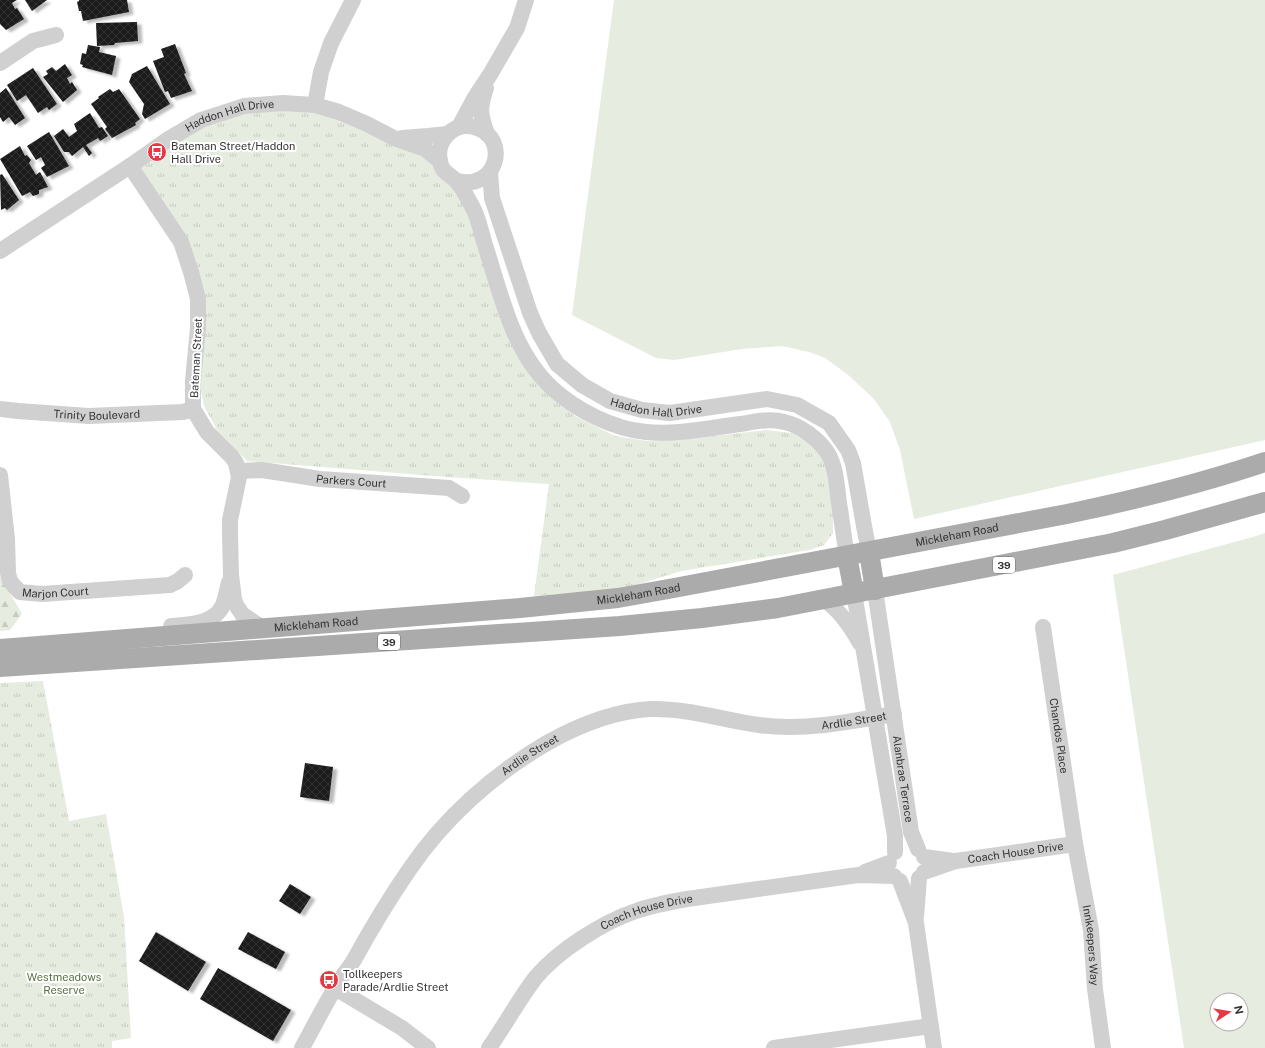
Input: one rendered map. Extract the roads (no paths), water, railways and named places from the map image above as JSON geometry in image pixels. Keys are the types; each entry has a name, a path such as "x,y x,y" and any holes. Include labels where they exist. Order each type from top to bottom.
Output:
{"main road":[{"name":"Mickleham Road","path":"0,649 520,608 618,598 1060,516 1130,501 1194,484 1265,462"},
{"name":"Mickleham Road","path":"0,667 620,626 710,617 778,608 1113,543 1265,502"},
{"path":"870,552 875,590"},
{"path":"847,556 854,593"}],"street":[{"path":"315,105 321,72 330,43 353,0"},
{"path":"394,138 428,136 453,130 469,126 479,128 487,134 493,142 496,151 495,161 490,172 483,178 474,182 464,183 457,181 448,176 442,168 439,151 442,142 453,130 474,99 517,28 526,0"},
{"path":"0,63 33,41 56,35"},
{"path":"487,134 481,118 482,102 491,73"},
{"name":"Haddon Hall Drive","path":"0,251 167,140 201,120 244,106 283,104 315,105 339,112 394,138 424,149 440,161"},
{"name":"Bateman Street","path":"130,166 181,242 192,272 198,298 198,328 193,381 193,409 207,432 232,457 238,470"},
{"name":"Haddon Hall Drive","path":"490,172 492,198 530,313 557,364 582,385 610,401 642,410 670,413 766,399 797,405 829,423 848,450 851,457 870,552"},
{"name":"Haddon Hall Drive","path":"457,181 474,208 508,316 522,349 532,365 552,388 581,410 613,425 645,432 676,433 767,420 784,422 799,428 813,438 828,453 835,472 847,556"},
{"name":"Trinity Boulevard","path":"0,409 89,416 183,412 193,409"},
{"path":"238,470 239,477 230,520 231,575 234,599 238,610 248,619 264,628"},
{"name":"Parkers Court","path":"238,470 262,470 320,479 449,488 462,496"},
{"name":"Marjon Court","path":"0,475 7,539 8,573 10,581 20,592 42,594 170,585 185,575"},
{"path":"32,646 99,632 190,624 207,620 218,613 222,607 225,601 231,575"},
{"name":"Alanbrae Terrace","path":"875,590 911,832 921,864 916,923 934,1048"},
{"name":"Alanbrae Terrace","path":"854,593 894,836 894,868 916,923"},
{"path":"823,599 834,607 854,632 863,648"},
{"name":"Chandos Place","path":"1043,627 1075,844"},
{"name":"Ardlie Street","path":"302,1048 335,988 398,886 436,834 474,796 500,775 520,760 563,734 589,722 609,716 629,711 648,709 682,710 760,725 785,727 813,726 894,714"},
{"name":"Coach House Drive","path":"921,864 956,861 1075,844"},
{"name":"Innkeepers Way","path":"1075,844 1091,930 1095,989 1103,1048"},
{"path":"906,846 912,847 921,864 910,883 894,868 900,848 906,846"},
{"name":"Coach House Drive","path":"489,1048 537,976 560,954 578,940 610,922 636,911 665,903 858,875 894,868"},
{"path":"335,988 402,1028 428,1048"},
{"path":"774,1048 931,1026"}],"place":[{"name":"Bateman Street/Haddon Hall Drive","path":"157,152"},
{"name":"Tollkeepers Parade/Ardlie Street","path":"329,980"}],"park label":[{"name":"Westmeadows Reserve","path":"64,983"}]}
